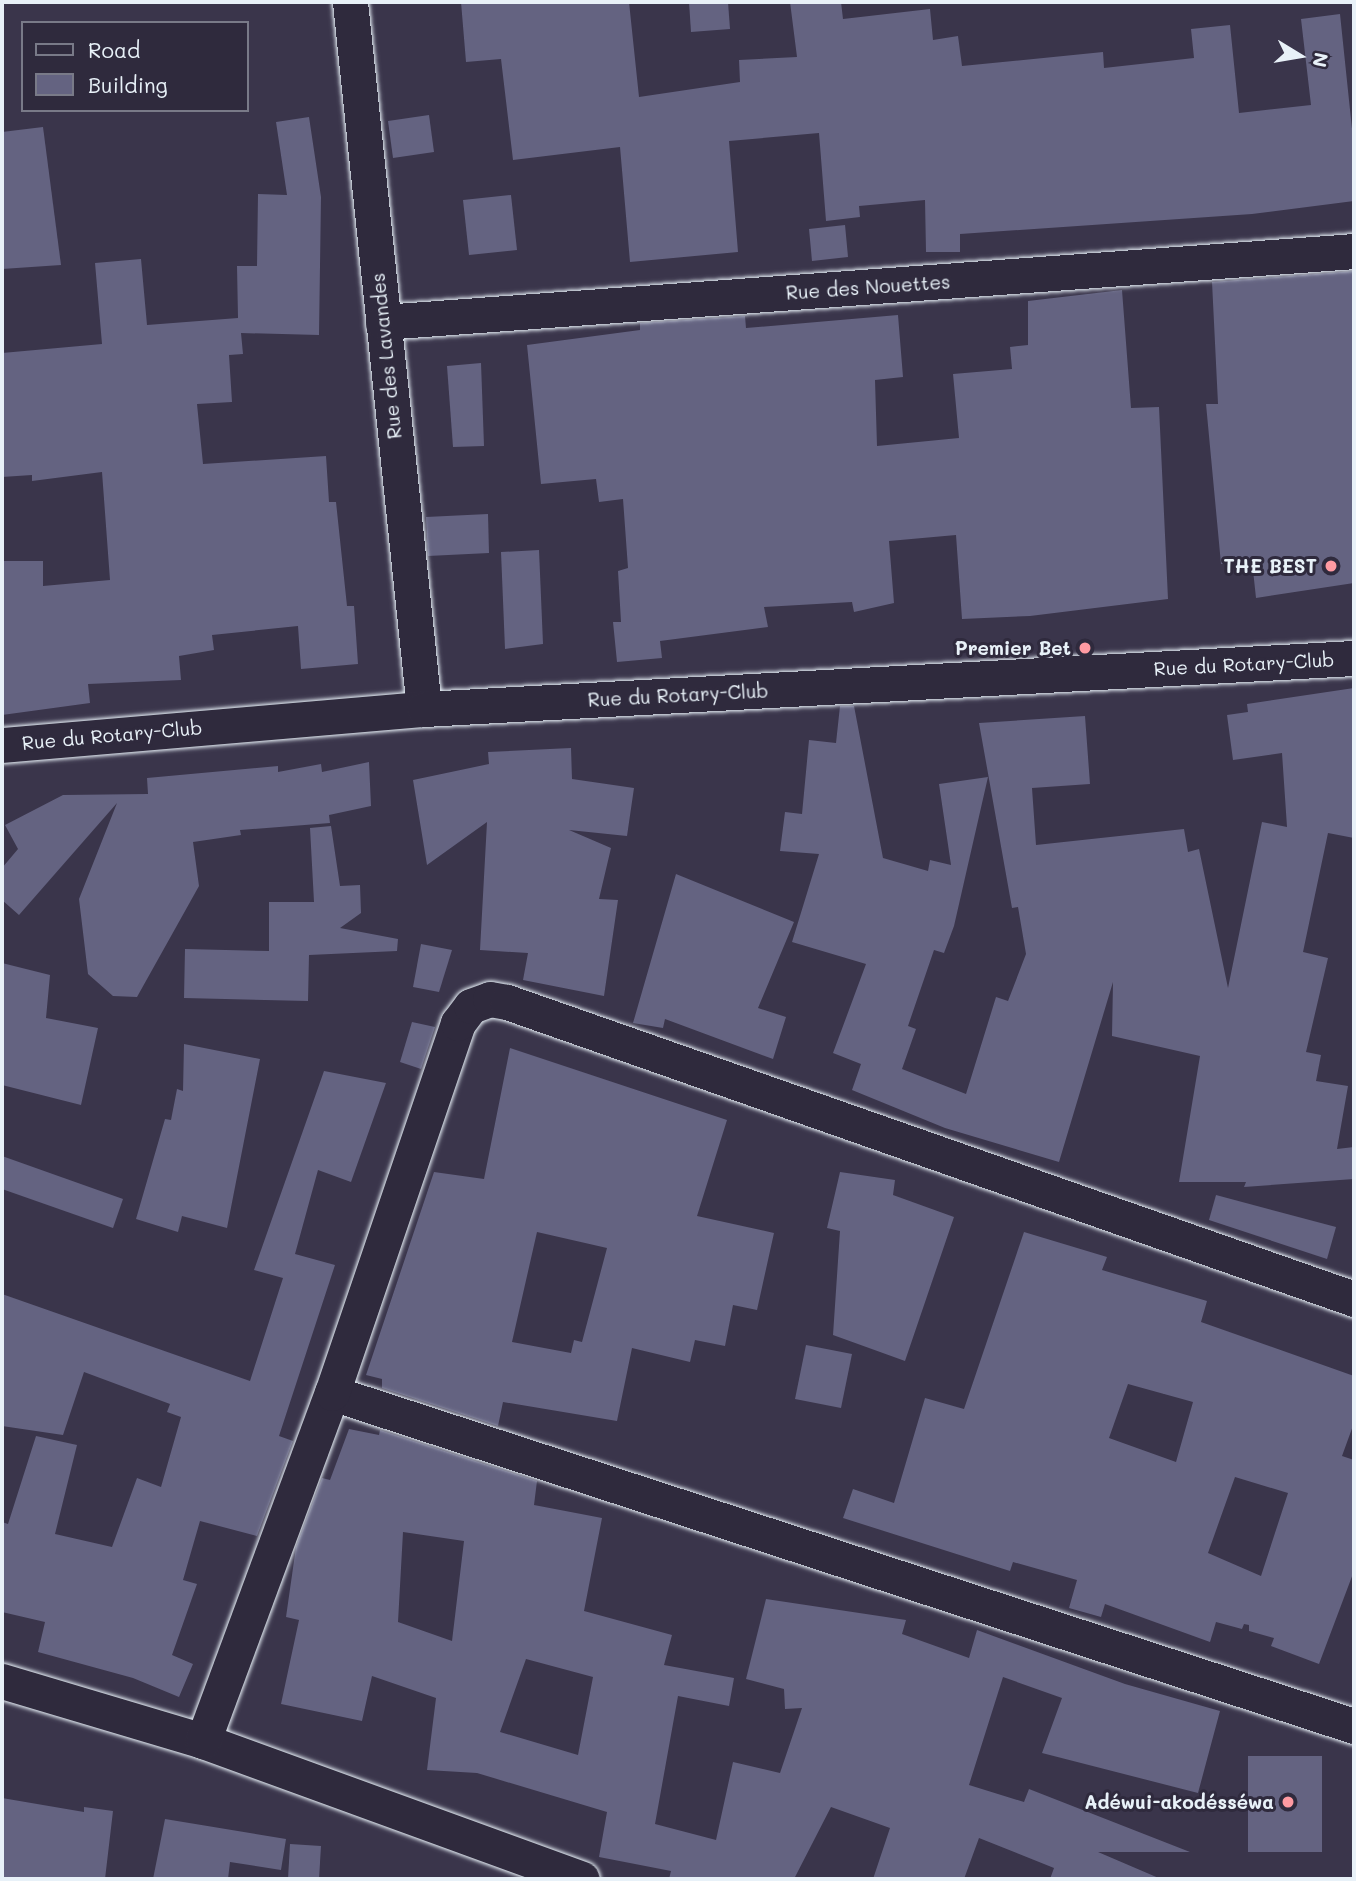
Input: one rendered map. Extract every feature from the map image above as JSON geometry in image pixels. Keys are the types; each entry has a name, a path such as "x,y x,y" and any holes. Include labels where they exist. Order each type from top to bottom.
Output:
{"street":[{"name":"Rue des Lavandes","path":"350,2 425,709"},
{"name":"Rue des Nouettes","path":"383,323 1354,251"},
{"name":"Rue du Rotary-Club","path":"2,745 425,709 1354,658"},
{"path":"203,1741 332,1393 458,1023 471,1006 490,999 1354,1299"},
{"path":"332,1393 1354,1726"},
{"path":"2,1681 203,1741 582,1879"}],"building":[{"path":"461,2 629,2 639,97 740,82 739,60 797,57 790,2 841,2 843,19 930,9 933,40 958,36 962,66 1103,52 1104,68 1194,58 1191,29 1230,25 1239,113 1311,105 1301,19 1340,14 1354,148 1354,201 1252,214 960,234 960,252 926,252 925,200 859,206 860,217 826,221 819,133 729,141 738,252 630,262 620,147 513,160 501,59 466,62"},
{"path":"689,2 728,2 730,29 691,32"},
{"path":"429,115 434,152 393,158 388,121"},
{"path":"309,117 321,197 319,335 241,333 243,354 229,355 232,402 197,404 203,464 326,456 329,502 336,502 347,606 354,606 358,664 301,669 298,626 212,635 214,650 179,656 181,680 88,684 90,703 2,715 2,561 43,561 43,586 110,580 102,472 32,481 32,475 2,477 2,353 102,344 95,263 141,259 147,325 238,318 237,266 257,266 258,194 287,195 276,122"},
{"path":"43,127 61,265 2,269 2,132"},
{"path":"511,195 517,250 469,255 463,200"},
{"path":"845,225 848,257 812,261 809,229"},
{"path":"1354,271 1354,583 1256,598 1252,561 1221,564 1206,404 1218,404 1212,282"},
{"path":"1122,290 1131,408 1159,407 1168,599 1030,616 962,619 956,535 889,541 894,603 854,612 852,602 764,607 768,627 660,641 662,658 617,662 613,622 621,622 618,571 628,568 623,499 599,502 596,479 541,484 527,345 640,330 640,323 745,316 746,328 898,315 903,377 875,380 877,446 959,438 953,374 1012,369 1010,347 1028,345 1028,301"},
{"path":"481,363 484,446 453,447 447,366"},
{"path":"488,514 489,553 428,556 426,517"},
{"path":"539,550 543,644 505,649 501,552"},
{"path":"1354,688 1354,838 1328,833 1303,952 1328,958 1306,1052 1321,1055 1316,1081 1348,1086 1337,1149 1354,1147 1354,1179 1244,1187 1246,1182 1179,1182 1200,1056 1112,1036 1113,982 1059,1162 945,1128 852,1090 861,1064 833,1053 866,964 792,942 819,854 780,851 785,812 802,814 809,740 836,743 840,706 854,706 883,858 928,871 930,860 951,865 939,784 988,777 954,926 944,953 934,950 908,1026 916,1029 902,1069 966,1094 996,997 1008,1001 1026,954 1018,907 1012,908 979,723 1085,716 1090,784 1032,788 1036,845 1184,829 1188,852 1199,849 1228,988 1262,822 1287,827 1282,753 1233,760 1227,715 1248,712 1247,704"},
{"path":"571,748 572,779 634,788 627,836 569,830 611,848 599,899 618,900 604,996 523,980 528,953 480,950 487,822 427,865 413,780 489,764 488,752"},
{"path":"369,762 371,806 329,815 330,823 240,830 241,835 193,842 199,886 137,997 113,996 88,974 79,899 117,803 19,915 2,900 2,868 18,849 5,825 63,795 148,794 147,778 278,766 278,772 321,764 322,772"},
{"path":"331,826 340,886 360,885 361,913 340,928 398,939 397,951 309,955 308,1001 184,998 185,949 269,951 269,902 314,902 310,828"},
{"path":"676,874 794,922 758,1008 786,1017 773,1059 665,1019 663,1028 633,1023"},
{"path":"421,944 452,950 439,992 413,987"},
{"path":"2,963 50,975 46,1018 98,1028 81,1105 2,1085"},
{"path":"412,1022 435,1027 421,1069 400,1062"},
{"path":"184,1044 260,1059 227,1228 182,1216 178,1232 136,1219 165,1119 171,1120 177,1089 183,1091"},
{"path":"510,1048 727,1120 697,1216 774,1233 757,1310 733,1305 725,1346 695,1340 690,1362 632,1348 617,1421 503,1402 498,1426 382,1388 382,1379 366,1375 434,1172 484,1179","holes":["537,1232 607,1248 582,1342 574,1340 571,1353 512,1342"]},
{"path":"324,1071 386,1083 351,1182 318,1170 295,1254 335,1265 279,1436 293,1441 257,1536 200,1521 183,1580 197,1584 172,1655 193,1664 179,1697 133,1678 38,1652 45,1622 2,1612 2,1522 8,1524 36,1436 77,1445 55,1534 112,1547 137,1478 161,1487 181,1417 167,1412 170,1404 84,1372 63,1435 2,1426 2,1294 250,1381 283,1278 254,1270"},
{"path":"2,1156 123,1199 113,1228 2,1189"},
{"path":"840,1172 895,1180 893,1195 954,1217 905,1361 833,1335 840,1231 827,1228"},
{"path":"1216,1195 1336,1227 1327,1259 1209,1220"},
{"path":"1024,1232 1107,1257 1102,1270 1207,1301 1201,1322 1354,1376 1354,1423 1342,1456 1354,1460 1354,1571 1319,1664 1271,1646 1274,1638 1249,1631 1249,1625 1244,1624 1242,1629 1216,1622 1210,1642 1105,1604 1101,1617 1069,1608 1077,1580 1013,1562 1010,1571 843,1518 853,1489 894,1503 925,1398 964,1409","holes":["1128,1384 1193,1402 1176,1462 1109,1438","1235,1477 1288,1493 1261,1576 1208,1553"]},
{"path":"806,1345 852,1354 841,1408 795,1399"},
{"path":"349,1429 379,1435 380,1430 537,1481 534,1505 602,1518 584,1611 672,1635 664,1665 734,1678 729,1706 678,1696 655,1824 716,1840 733,1762 780,1773 802,1708 785,1709 784,1689 746,1679 766,1599 906,1620 902,1634 969,1658 977,1630 1125,1684 1220,1711 1198,1793 1042,1753 1062,1698 1003,1677 969,1785 1024,1802 1029,1789 1190,1852 1098,1852 1161,1879 1050,1879 1054,1868 979,1838 964,1879 873,1879 890,1828 831,1807 794,1879 669,1879 671,1871 599,1857 607,1812 477,1773 427,1770 436,1698 372,1676 362,1721 281,1704 299,1620 286,1617 296,1547 322,1478 330,1480","holes":["403,1532 464,1541 452,1641 398,1622","526,1659 593,1677 578,1755 500,1732"]},
{"path":"1248,1756 1322,1756 1322,1852 1248,1852"},
{"path":"2,1798 84,1812 84,1807 113,1811 105,1879 2,1879"},
{"path":"165,1819 286,1839 281,1870 230,1862 228,1879 153,1879"},
{"path":"290,1844 321,1846 319,1879 288,1879"}],"place":[{"name":"THE BEST","path":"1331,566"},
{"name":"Premier Bet","path":"1085,648"},
{"name":"Adéwui-akodésséwa","path":"1288,1802"}]}
